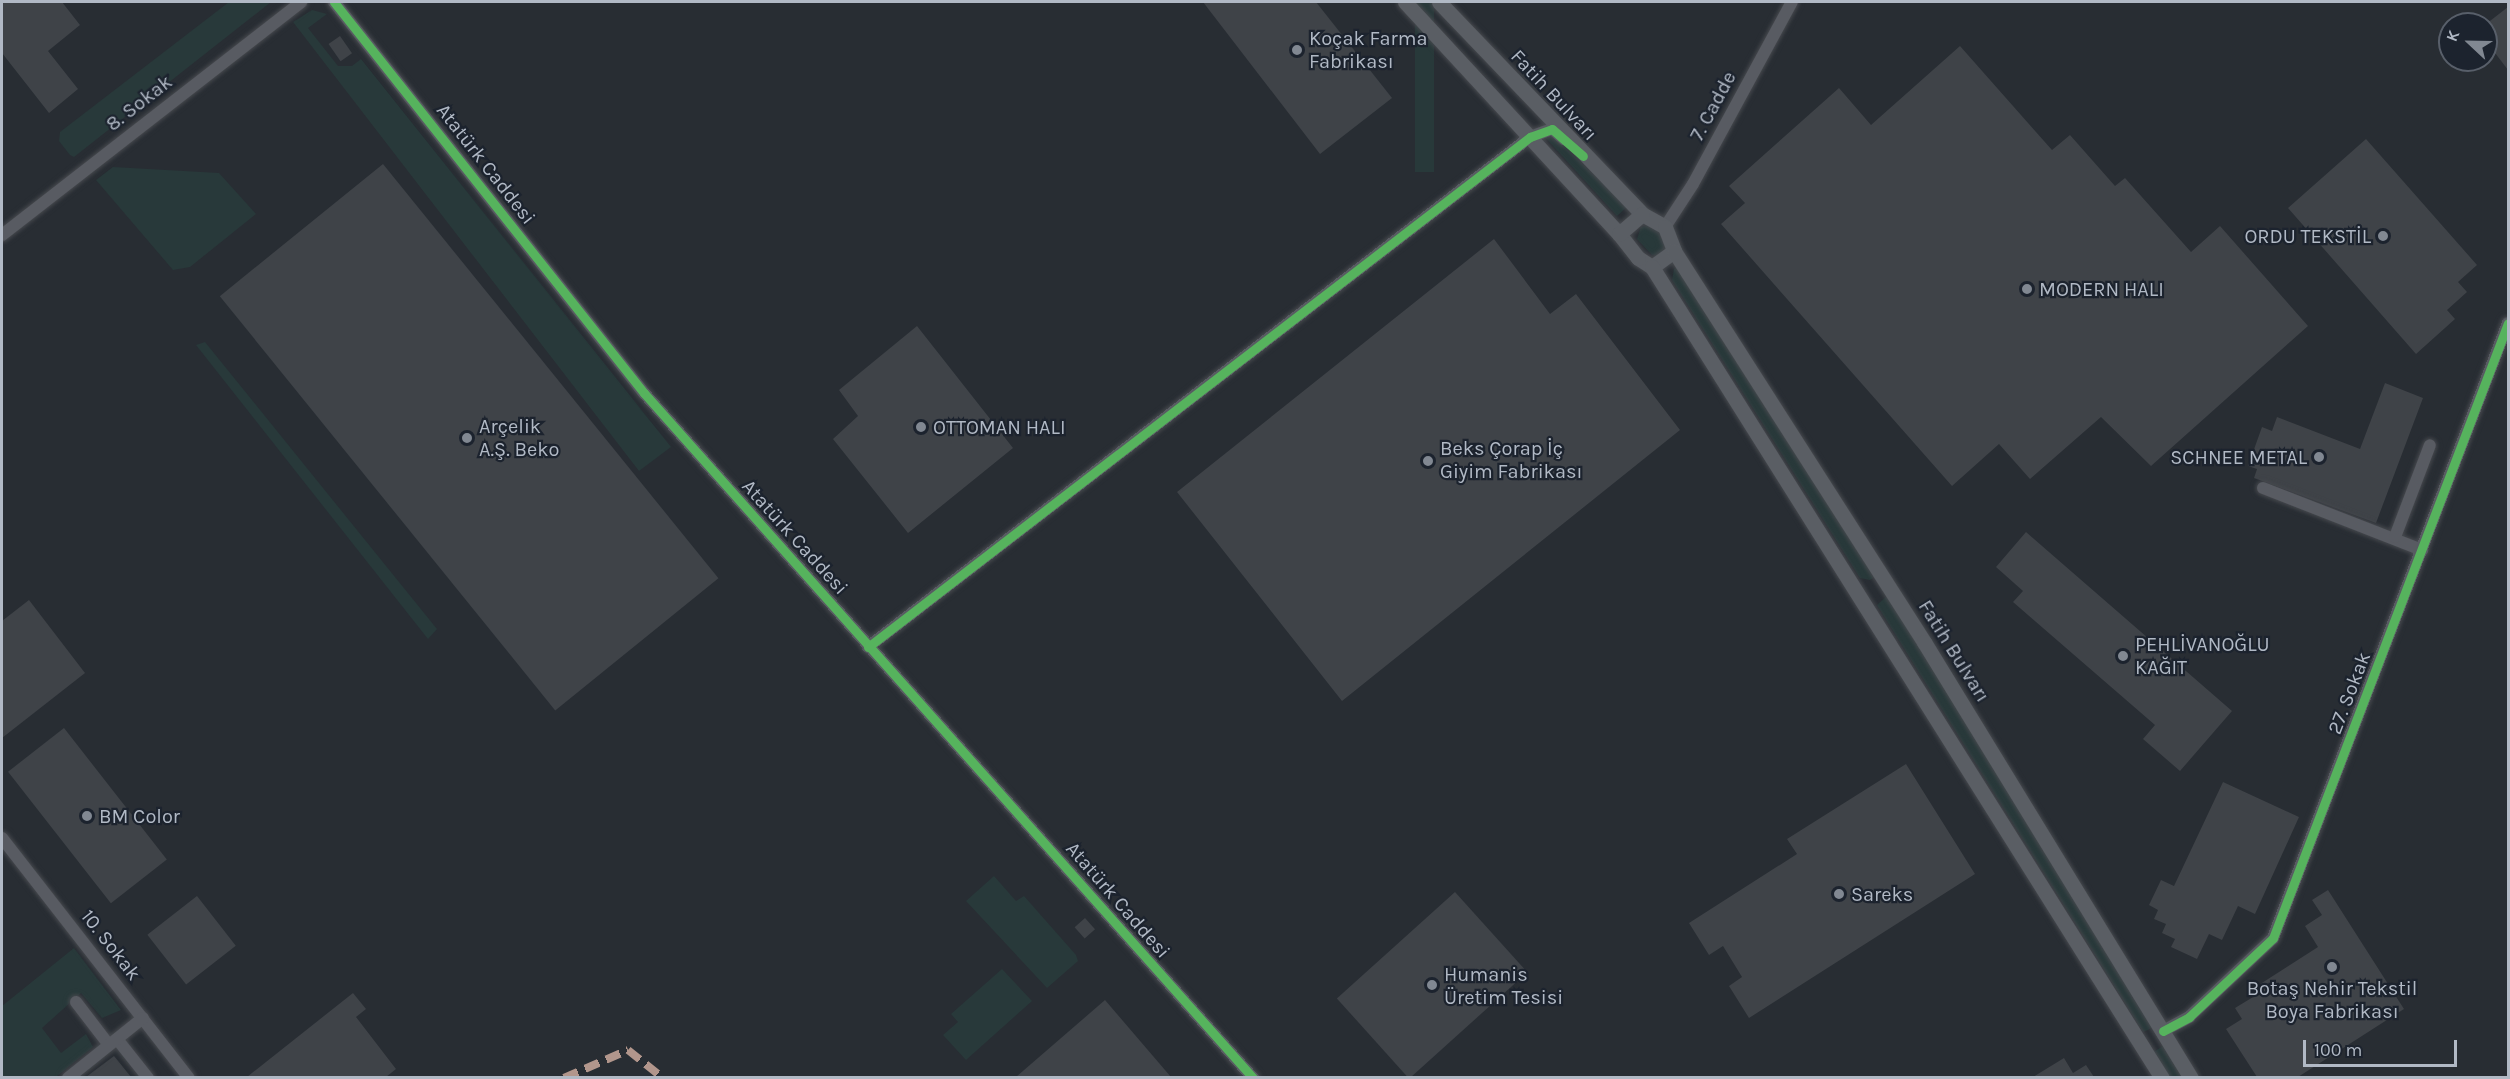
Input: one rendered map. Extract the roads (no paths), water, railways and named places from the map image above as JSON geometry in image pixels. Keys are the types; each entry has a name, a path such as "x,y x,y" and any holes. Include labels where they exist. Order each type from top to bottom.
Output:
{"main road":[{"path":"1405,2 1619,234 1638,258 1652,267 2162,1077"},
{"name":"Fatih Bulvarı","path":"1439,2 1583,156 1642,214 1665,227 1674,250 1924,642 2191,1077"},
{"path":"1619,234 1642,214"},
{"path":"1652,267 1674,250"}],"street":[{"name":"8. Sokak","path":"2,235 301,2"},
{"name":"Atatürk Caddesi","path":"334,2 644,393 1253,1077"},
{"name":"7. Cadde","path":"1665,227 1694,184 1792,2"},
{"path":"868,647 1530,137 1552,129 1583,156"},
{"name":"27. Sokak","path":"2163,1031 2188,1017 2273,938 2508,323"},
{"path":"2396,537 2430,445"},
{"path":"2263,488 2396,537 2422,550"},
{"name":"10. Sokak","path":"2,837 189,1077"},
{"path":"76,1002 148,1077"},
{"path":"68,1077 143,1018"}],"place":[{"name":"Koçak Farma Fabrikası","path":"1297,50"},
{"name":"ORDU TEKSTİL","path":"2383,236"},
{"name":"MODERN HALI","path":"2027,289"},
{"name":"OTTOMAN HALI","path":"921,427"},
{"name":"Arçelik A.Ş. Beko","path":"467,438"},
{"name":"SCHNEE METAL","path":"2319,457"},
{"name":"Beks Çorap İç Giyim Fabrikası","path":"1428,461"},
{"name":"PEHLİVANOĞLU KAĞIT","path":"2123,656"},
{"name":"BM Color","path":"87,816"},
{"name":"Sareks","path":"1839,894"},
{"name":"Botaş Nehir Tekstil Boya Fabrikası","path":"2332,967"},
{"name":"Humanis Üretim Tesisi","path":"1432,985"}]}
